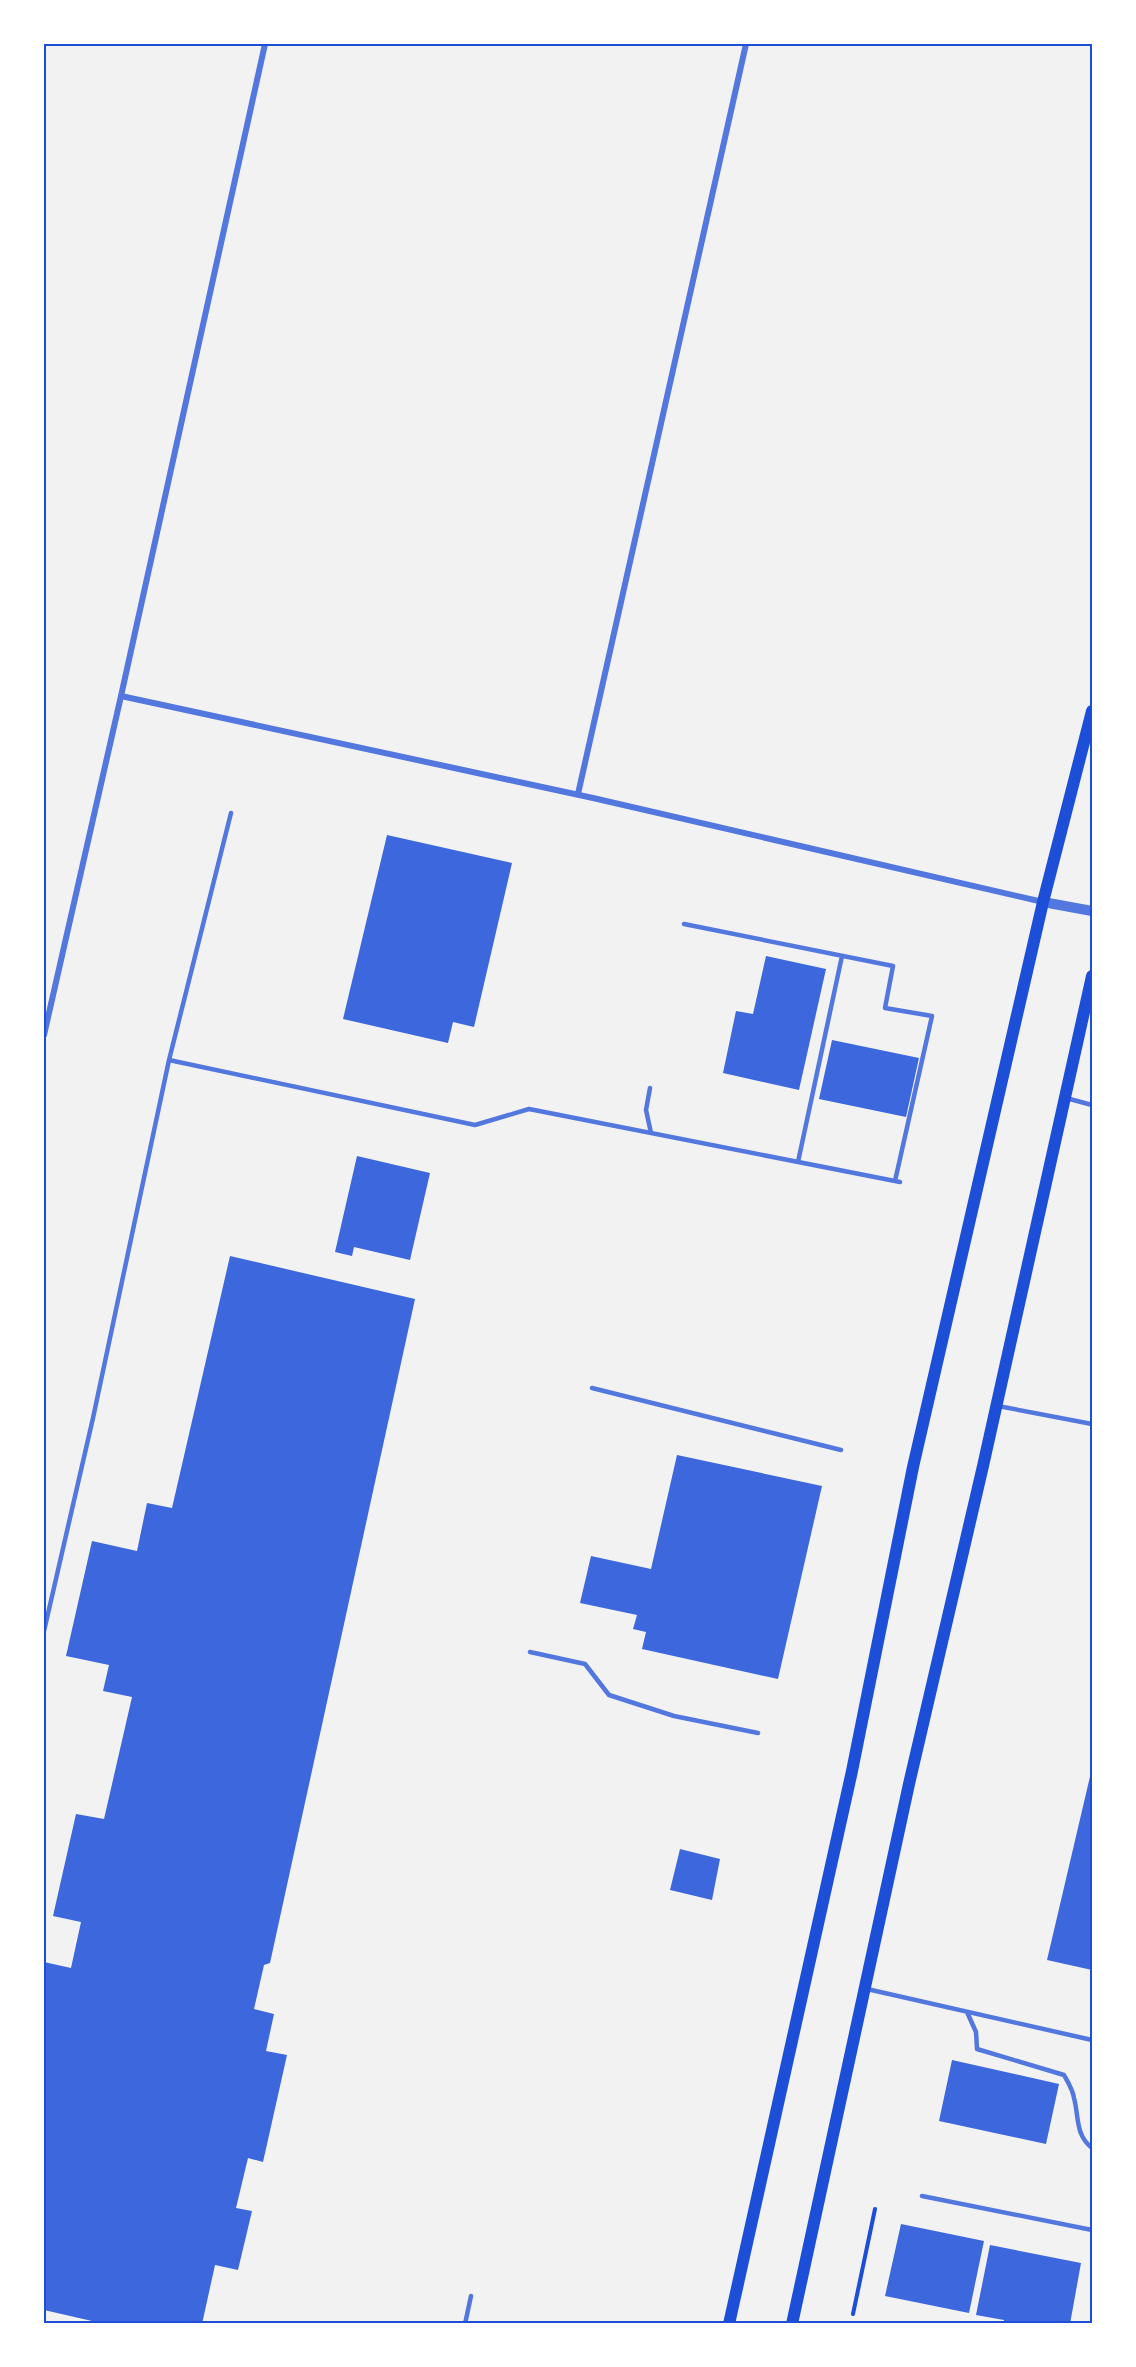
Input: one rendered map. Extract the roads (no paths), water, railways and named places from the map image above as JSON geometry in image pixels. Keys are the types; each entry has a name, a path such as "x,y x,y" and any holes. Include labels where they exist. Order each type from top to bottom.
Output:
{"main road":[{"path":"729,2324 852,1771 913,1467 1044,902 1092,711"},
{"path":"792,2324 864,1989 1092,976"}],"street":[{"path":"44,1035 265,44"},
{"path":"578,794 746,44"},
{"path":"121,696 578,794 1044,902 1092,911"}],"lane":[{"path":"44,1631 93,1418 169,1060 231,813"},
{"path":"169,1060 475,1125 529,1109 898,1181 932,1016 885,1008 892,966 684,924"},
{"path":"798,1162 842,956"},
{"path":"650,1088 646,1110 651,1133"},
{"path":"1065,1098 1092,1105"},
{"path":"592,1388 842,1450"},
{"path":"997,1406 1092,1424"},
{"path":"530,1652 585,1664 609,1695 674,1716 758,1733"},
{"path":"864,1989 1092,2040"},
{"path":"967,2012 976,2032 977,2049 1064,2075 1074,2096 1078,2126 1085,2142 1092,2148"},
{"path":"922,2196 1092,2230"},
{"path":"465,2324 471,2296"}]}
